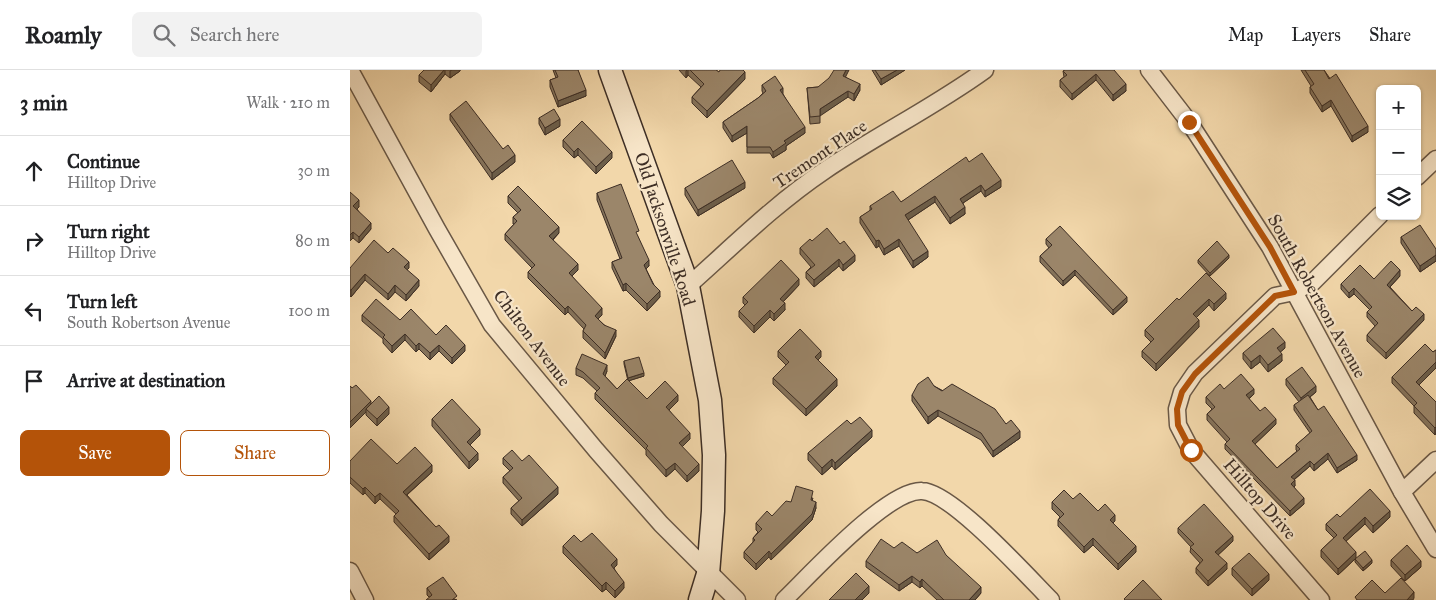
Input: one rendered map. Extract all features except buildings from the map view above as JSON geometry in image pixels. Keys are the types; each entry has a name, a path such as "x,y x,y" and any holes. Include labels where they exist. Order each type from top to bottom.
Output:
{"main road":[{"name":"Old Jacksonville Road","path":"610,70 688,286 710,400 714,455 714,511 708,574 700,600"}],"street":[{"name":"Chilton Avenue","path":"350,70 492,325 596,450 708,574 737,600"},
{"name":"Tremont Place","path":"688,286 792,195 824,171 961,87 985,70"},
{"name":"South Robertson Avenue","path":"1149,70 1189,122 1270,247 1402,492 1436,549"},
{"path":"1419,175 1436,158"},
{"name":"Hilltop Drive","path":"1321,600 1191,450 1178,425 1177,409 1182,392 1195,374 1275,296 1294,292 1312,282 1376,219"},
{"path":"1402,492 1436,460"},
{"path":"784,600 878,512 910,492 924,491 966,516 1052,600"},
{"path":"350,571 365,600"}],"route":[{"path":"1189,122 1231,190 1270,247 1294,292 1275,296 1195,374 1182,392 1177,409 1178,425 1191,450"}]}
